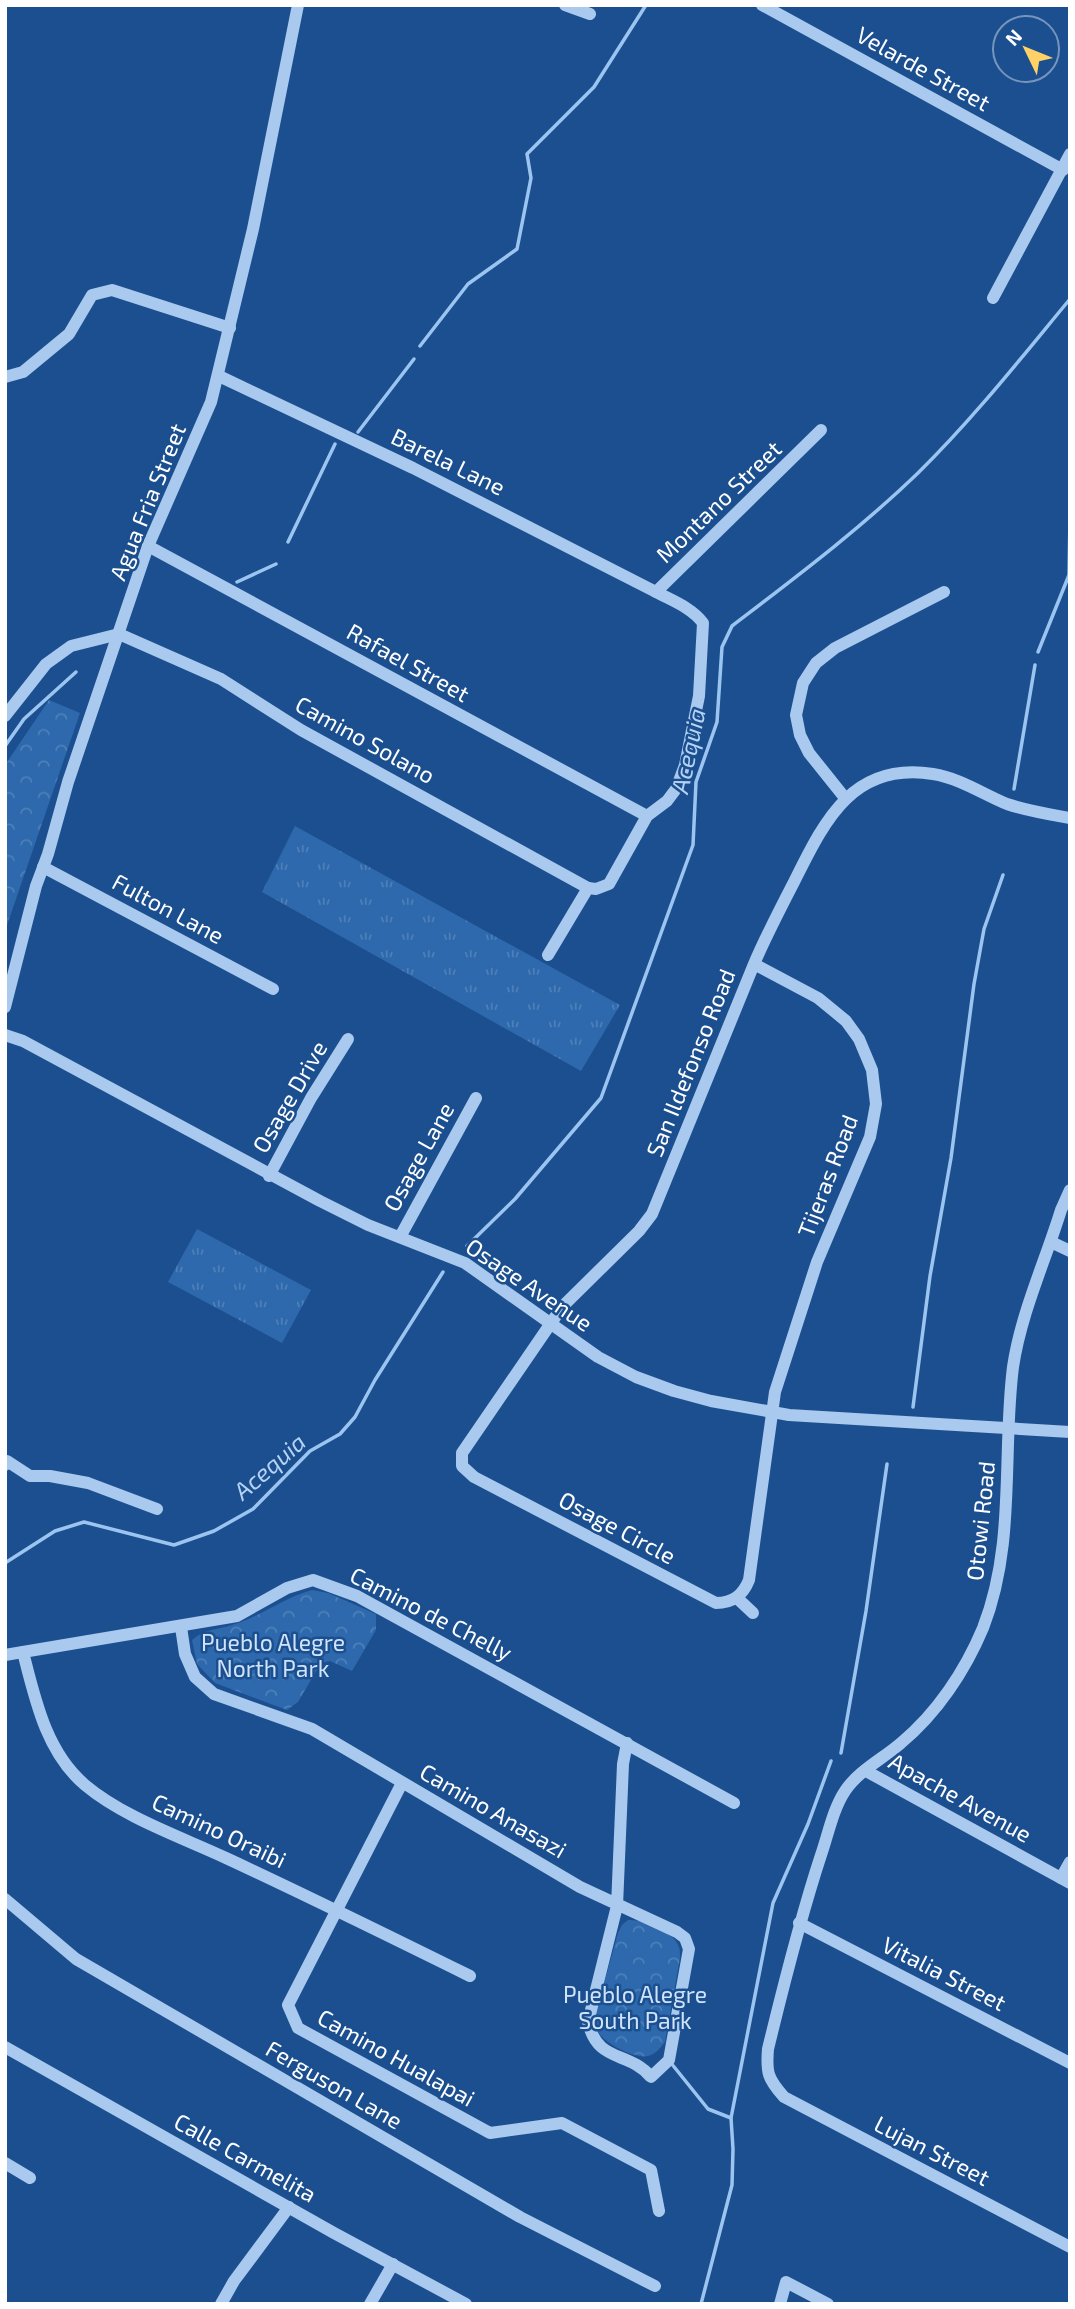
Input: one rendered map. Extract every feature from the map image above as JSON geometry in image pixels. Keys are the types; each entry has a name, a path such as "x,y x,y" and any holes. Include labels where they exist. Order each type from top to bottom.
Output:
{"street":[{"name":"Agua Fria Street","path":"5,1007 68,782 148,546 196,439 219,376 298,5"},
{"path":"565,5 590,14"},
{"name":"Velarde Street","path":"762,5 1063,170"},
{"path":"993,299 1070,154"},
{"path":"5,377 23,372 69,334 92,295 112,290 230,328"},
{"name":"Barela Lane","path":"219,376 413,468 656,592"},
{"name":"Montano Street","path":"646,817 667,801 676,789 685,765 699,696 703,652 704,623 698,615 656,592 821,430"},
{"name":"Rafael Street","path":"148,546 646,817"},
{"path":"944,592 835,648 816,663 803,683 796,715 800,735 809,753 845,798 879,779 920,773 947,777 1030,812 1070,818"},
{"path":"5,716 46,664 71,646 119,634"},
{"name":"Camino Solano","path":"119,634 221,679 301,730 588,888"},
{"name":"San Ildefonso Road","path":"550,1325 562,1307 639,1231 652,1214 754,964 822,828 845,798"},
{"path":"548,955 588,888 596,889 609,884 646,817"},
{"name":"Fulton Lane","path":"43,867 273,989"},
{"name":"Tijeras Road","path":"754,964 818,998 846,1021 864,1049 876,1091 875,1115 870,1137 809,1282 775,1392 773,1413"},
{"name":"Osage Avenue","path":"5,1035 23,1041 269,1176 368,1225 465,1263 598,1357 655,1385 711,1401 773,1413 1070,1432"},
{"name":"Osage Drive","path":"269,1176 311,1098 348,1038"},
{"name":"Osage Lane","path":"400,1237 476,1098"},
{"name":"Otowi Road","path":"777,2089 767,2075 768,2049 799,1923 842,1797 847,1788 897,1747 929,1716 957,1680 983,1627 996,1591 1001,1564 1017,1346 1070,1190"},
{"path":"1051,1242 1070,1251"},
{"name":"Osage Circle","path":"550,1325 466,1446 460,1460 462,1466 474,1477 709,1601 724,1603 737,1598"},
{"path":"753,1613 737,1598 749,1580 773,1413"},
{"path":"5,1465 7,1461 30,1476 50,1476 88,1483 157,1508"},
{"name":"Camino de Chelly","path":"5,1655 238,1616 287,1588 313,1580 357,1596 734,1802"},
{"name":"Camino Anasazi","path":"181,1627 186,1654 195,1677 214,1694 312,1729 580,1887 685,1938 690,1949 668,2060 651,2077 635,2064 598,2045 592,2037 588,2022 617,1906"},
{"name":"Camino Oraibi","path":"23,1652 40,1715 57,1752 85,1784 122,1809 336,1909 470,1976"},
{"path":"617,1906 623,1764 627,1743"},
{"name":"Apache Avenue","path":"866,1771 1065,1880"},
{"name":"Camino Hualapai","path":"402,1783 288,2005 298,2028 490,2133 562,2123 651,2170 659,2211"},
{"path":"1065,1880 1070,1862"},
{"name":"Ferguson Lane","path":"5,1899 76,1959 520,2217 655,2286"},
{"name":"Vitalia Street","path":"799,1923 1070,2063"},
{"name":"Calle Carmelita","path":"5,2048 466,2304"},
{"name":"Lujan Street","path":"777,2089 785,2097 836,2125 1070,2247"},
{"path":"5,2163 30,2178"},
{"path":"221,2304 234,2281 289,2207"},
{"path":"370,2304 393,2264"},
{"path":"780,2304 786,2282 828,2304"}],"green space":[{"path":"49,700 80,713 5,931 5,765"},
{"path":"295,826 620,1005 581,1071 262,892"},
{"path":"197,1229 311,1290 282,1343 168,1282"},
{"name":"Pueblo Alegre North Park","path":"312,1590 328,1593 376,1614 376,1630 352,1671 330,1661 321,1663 298,1702 287,1710 215,1683 197,1664 192,1640 197,1636 242,1622"},
{"name":"Pueblo Alegre South Park","path":"628,1920 649,1924 665,1931 680,1949 665,2042 648,2056 629,2053 614,2046 599,2033 595,2022 618,1933"}],"waterway":[{"path":"420,346 468,284 517,249 531,178 527,154 594,87 646,5"},
{"name":"Acequia","path":"467,1246 515,1199 601,1098 693,845 696,782 717,722 722,647 732,626 851,533 918,473 977,410 1070,299"},
{"path":"358,432 414,359"},
{"path":"288,542 335,444"},
{"path":"1038,652 1069,575 1070,517"},
{"path":"237,582 276,564"},
{"path":"1014,789 1035,665"},
{"path":"5,746 24,719 76,672"},
{"path":"913,1407 974,984 984,929 1003,875"},
{"name":"Acequia","path":"5,1563 55,1531 84,1522 174,1545 214,1531 253,1509 310,1451 340,1434 355,1417 443,1272"},
{"path":"841,1753 866,1611 887,1464"},
{"path":"701,2304 732,2185 731,2118 773,1903 808,1824 831,1761"},
{"path":"671,2063 708,2109 731,2118"}]}
